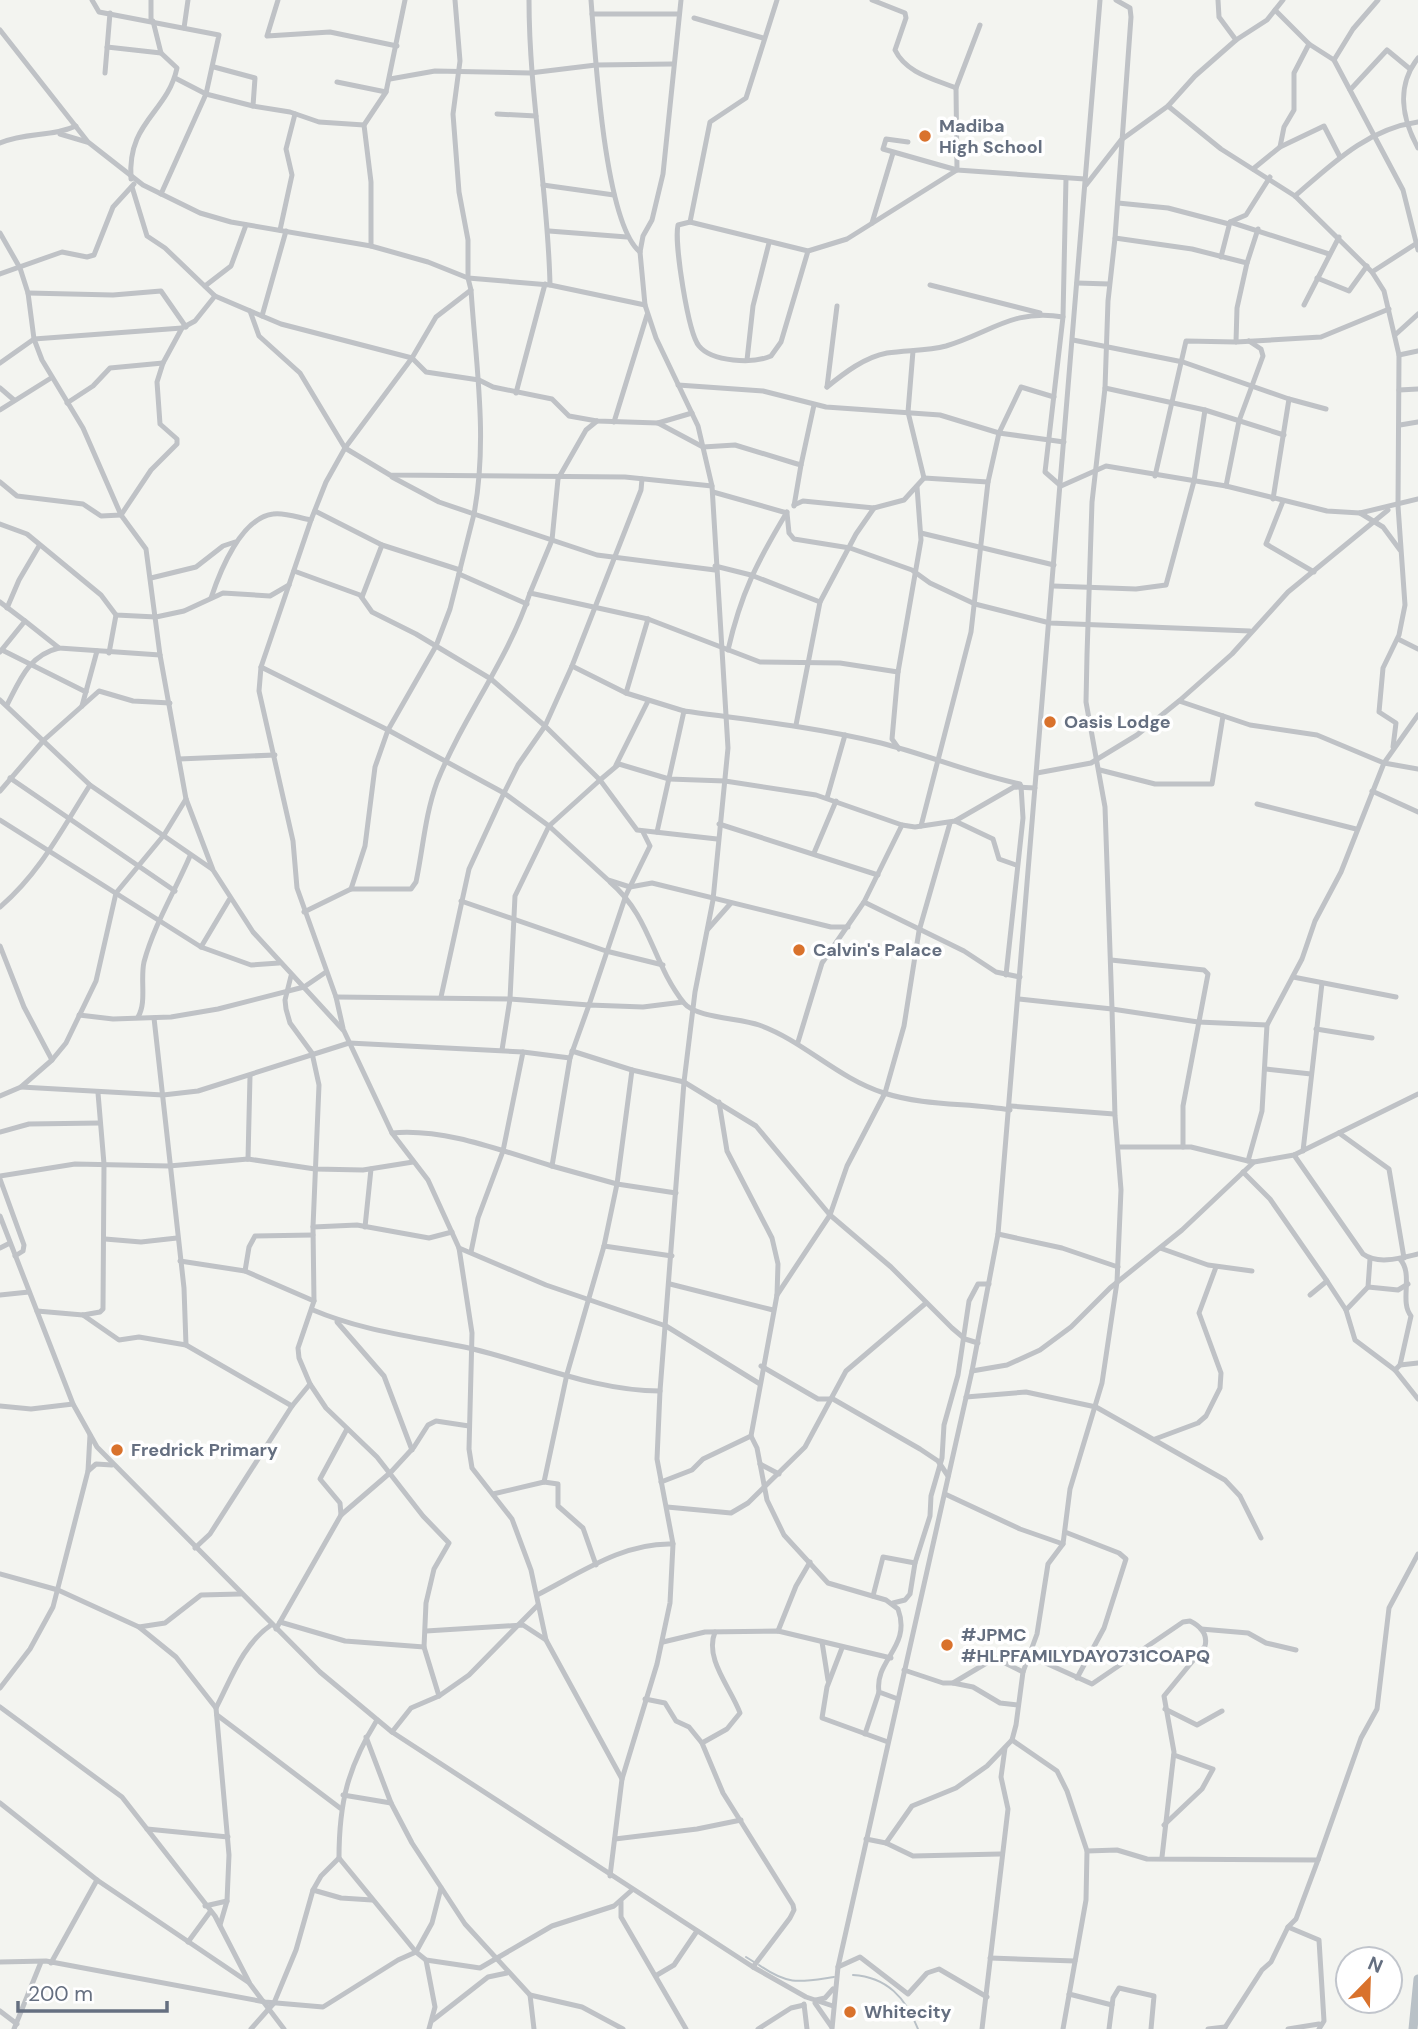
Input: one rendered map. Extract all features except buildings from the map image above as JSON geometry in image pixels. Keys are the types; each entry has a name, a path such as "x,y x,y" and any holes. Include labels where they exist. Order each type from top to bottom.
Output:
{"street":[{"path":"92,0 98,11 219,34 214,67 206,94 160,194"},
{"path":"151,0 152,21 162,53 177,67 174,78 134,141 133,182 144,231 215,296 281,324 412,358 426,372 479,380 516,393 552,399 561,412 578,418 658,423 692,413"},
{"path":"184,27 188,0"},
{"path":"278,0 267,36 330,32 397,46"},
{"path":"371,246 371,182 364,125 386,92 405,0"},
{"path":"351,889 369,827 372,779 388,730 436,646 450,609 481,476 479,380 468,278 468,240 459,192 453,114 460,44 455,0"},
{"path":"516,393 547,285 549,231 530,73 529,0"},
{"path":"591,0 596,65 614,195 627,237 640,252"},
{"path":"610,1876 622,1779 663,1642 670,1603 673,1544 657,1460 660,1391 684,1082 693,1011 713,900 717,839 725,781 728,717 725,649 715,568 712,489 692,413 645,305 640,252 658,199 663,174 672,64 681,0"},
{"path":"690,222 709,126 720,112 746,98 777,0"},
{"path":"872,0 905,13 906,18 895,50 907,65 920,74 956,88"},
{"path":"832,2029 838,1967 972,1371 998,1234 1011,1108 1100,0"},
{"path":"886,1843 912,1806 956,1788 987,1766 1012,1740 1023,1672 1037,1633 1048,1564 1062,1544 1070,1489 1096,1407 1117,1282 1121,1190 1115,1114 1110,883 1100,770 1086,702 1096,468 1105,388 1109,284 1118,203 1131,17 1130,8 1116,0"},
{"path":"1218,0 1219,18 1236,40"},
{"path":"1084,187 1121,140 1168,106 1195,76 1236,40 1254,30 1283,0"},
{"path":"1334,61 1353,29 1378,0"},
{"path":"1275,10 1309,44 1334,61 1403,190 1417,246 1372,272"},
{"path":"105,73 110,13"},
{"path":"592,14 679,14"},
{"path":"592,24 606,16"},
{"path":"694,18 763,38"},
{"path":"957,170 956,88 980,25"},
{"path":"0,30 88,142 133,182 200,213 246,225 371,246 428,262 468,278 547,285 645,305"},
{"path":"1280,147 1284,127 1294,110 1294,74 1309,44"},
{"path":"107,47 162,53"},
{"path":"1350,90 1387,50 1410,69"},
{"path":"1418,58 1410,69 1404,94 1405,124 1418,148"},
{"path":"390,79 435,71 458,74 530,73 596,65 672,64"},
{"path":"214,67 255,78 253,106"},
{"path":"174,78 206,94 253,106 295,114 319,122 364,125"},
{"path":"337,82 386,92"},
{"path":"1168,106 1221,149 1295,195 1367,266 1384,291 1399,355 1398,506 1405,608 1398,639 1383,668 1379,712 1396,723 1393,747"},
{"path":"262,316 283,231 292,176 287,142 295,114"},
{"path":"497,114 536,116"},
{"path":"1295,195 1340,157 1374,135 1418,122"},
{"path":"60,134 76,126"},
{"path":"1253,169 1280,147 1324,127 1340,157"},
{"path":"0,143 26,134 60,134 88,142"},
{"path":"908,142 886,139 883,149 957,170 1085,179"},
{"path":"872,223 893,153"},
{"path":"808,251 778,347 767,358 747,360 714,356 705,352 695,341 677,229 681,222 808,251 847,239 957,170"},
{"path":"1220,257 1230,223 1245,215 1270,177"},
{"path":"1061,486 1045,472 1063,317 1066,178"},
{"path":"0,274 62,253 87,257 94,255 113,207 133,182"},
{"path":"543,185 614,195"},
{"path":"1118,203 1170,208 1258,229 1329,254"},
{"path":"205,286 229,269 246,225"},
{"path":"1236,342 1237,309 1258,229"},
{"path":"549,231 627,237"},
{"path":"0,233 20,268 28,293 34,339 51,378 83,428 121,515 146,549 160,655 186,799 213,870 229,900 279,963 344,1031"},
{"path":"1304,305 1339,237"},
{"path":"1115,238 1192,249 1247,263"},
{"path":"747,360 753,306 769,243"},
{"path":"1317,278 1349,290 1367,266"},
{"path":"1077,283 1109,284"},
{"path":"930,285 1063,317"},
{"path":"471,290 436,317 412,358 345,448 326,482 261,667 259,691 293,841 297,888 336,997 344,1031 392,1133 428,1180 458,1248 470,1307 472,1349 469,1426 472,1468 513,1519 537,1595 546,1640 622,1779"},
{"path":"28,293 113,295 161,291 184,327"},
{"path":"0,363 34,339 184,327 195,321 215,296"},
{"path":"837,306 827,387 870,359 957,342 1011,318 1043,313"},
{"path":"1155,476 1186,341 1236,342 1321,337 1389,309"},
{"path":"250,311 259,336 300,373 345,448 439,502 615,558 715,568 751,575 820,602"},
{"path":"614,422 648,313"},
{"path":"1395,335 1418,314"},
{"path":"121,515 151,470 177,442 162,427 159,420 157,382 163,363 184,327"},
{"path":"1073,340 1183,362 1252,387 1326,409"},
{"path":"1226,486 1239,421 1263,354 1249,341"},
{"path":"913,351 908,412 924,478"},
{"path":"1399,355 1418,351"},
{"path":"67,403 93,386 110,368 163,363"},
{"path":"0,410 51,378"},
{"path":"678,385 764,391 814,405 940,415 999,433 1064,442"},
{"path":"921,826 969,642 983,550 988,482 999,433 1021,387 1054,397"},
{"path":"0,388 14,400"},
{"path":"1105,388 1205,410 1284,435"},
{"path":"1399,390 1418,389"},
{"path":"1273,499 1289,399"},
{"path":"794,506 814,405"},
{"path":"1053,586 1090,585 1136,589 1166,585 1194,481 1205,410"},
{"path":"578,418 586,430"},
{"path":"304,912 351,889 411,890 418,871 429,806 447,761 527,604 552,540 558,479 586,430 597,421"},
{"path":"1400,425 1418,422"},
{"path":"658,423 703,447 740,445 801,465"},
{"path":"1061,486 1084,478 1096,468 1113,467 1226,486 1327,511 1360,513 1390,508 1418,499"},
{"path":"390,475 642,479 712,489 787,513"},
{"path":"725,649 738,604 751,575 787,513 794,506 803,501 874,508 904,500 924,478 988,482"},
{"path":"441,997 469,869 518,765 545,726 572,666 641,490 642,479"},
{"path":"0,482 17,496 83,505 101,516 121,515"},
{"path":"899,749 892,739 898,672 921,533 917,485"},
{"path":"1283,501 1266,544 1314,572"},
{"path":"796,725 820,602 856,534 874,508"},
{"path":"1037,773 1086,765 1137,735 1232,654 1288,592 1390,508"},
{"path":"315,511 382,545 459,572 527,604"},
{"path":"787,513 789,533 794,539 850,548 916,573 930,583 975,604 1050,623 1250,631"},
{"path":"1360,513 1376,521 1402,554"},
{"path":"151,578 196,567 223,546 235,542 267,515 286,514 311,520"},
{"path":"0,525 22,531 101,595 116,615 109,653"},
{"path":"921,533 1054,565"},
{"path":"211,598 235,542"},
{"path":"362,598 382,545"},
{"path":"7,608 19,580 39,547"},
{"path":"294,571 362,598 372,612 491,679 545,726 600,780 632,827 643,832 717,839"},
{"path":"116,615 156,617 184,611 211,598 237,592 271,596 289,585"},
{"path":"530,593 648,620 760,662 840,663 898,672"},
{"path":"0,602 59,648"},
{"path":"626,693 648,620"},
{"path":"25,621 1,651 86,692"},
{"path":"1398,639 1418,649"},
{"path":"7,705 28,666 43,653 59,648 160,655"},
{"path":"82,707 97,651"},
{"path":"572,666 626,693 684,711 796,725 899,749 1035,789"},
{"path":"261,667 447,761 504,793 549,827 626,895 638,912 683,1002 693,1011 757,1024 798,1042 829,1068 885,1093 1011,1108 1115,1114"},
{"path":"0,791 44,740 100,691 133,701 170,703"},
{"path":"0,700 90,785 213,870"},
{"path":"502,1050 510,999 515,895 549,827 616,765 648,701"},
{"path":"1180,701 1250,725 1317,735 1384,763 1418,769"},
{"path":"657,832 684,711"},
{"path":"972,1371 1007,1365 1040,1350 1071,1327 1117,1282 1160,1248 1243,1172 1251,1161 1262,1111 1267,1025 1293,977 1315,921 1341,872 1384,763 1418,715"},
{"path":"1100,770 1155,784 1212,784 1223,716"},
{"path":"827,798 845,736"},
{"path":"179,759 275,755"},
{"path":"616,765 669,779 725,781 827,798 902,825 921,826 953,822 1023,786"},
{"path":"10,778 175,891"},
{"path":"0,907 22,889 48,854 90,785"},
{"path":"1006,975 1018,876 1016,864 1023,818 1023,786"},
{"path":"1372,791 1418,812"},
{"path":"0,1096 20,1087 52,1060 66,1043 96,981 116,893 164,835 186,799"},
{"path":"814,853 836,801"},
{"path":"1257,804 1356,829"},
{"path":"0,820 48,854 75,865 159,923 201,947 251,964 279,963"},
{"path":"953,822 993,839 999,859 1016,864"},
{"path":"777,1295 830,1215 847,1166 885,1093 904,1026 919,931 953,822"},
{"path":"719,824 878,875"},
{"path":"798,1042 822,963 864,902 902,825"},
{"path":"552,1166 571,1054 626,895 650,846 643,832"},
{"path":"138,1017 142,1008 144,964 159,923 190,856"},
{"path":"608,880 630,887 652,883 831,927 848,927"},
{"path":"201,947 229,900"},
{"path":"461,901 606,951 663,965"},
{"path":"707,931 731,902"},
{"path":"864,902 901,918 919,931 964,951 1006,975 1020,977"},
{"path":"0,946 3,961 52,1060"},
{"path":"1111,960 1207,972 1209,977 1183,1106 1184,1147"},
{"path":"79,1015 113,1019 154,1018 218,1009 304,987 326,972"},
{"path":"291,976 285,1000 290,1023 312,1053 319,1085 313,1227 314,1301 298,1348 310,1384 326,1408 391,1472 423,1516 449,1543 429,1583 424,1647 439,1696"},
{"path":"1293,977 1396,997"},
{"path":"1303,1151 1322,983"},
{"path":"336,997 510,999 643,1007 683,1002"},
{"path":"1019,999 1198,1022 1267,1025"},
{"path":"154,1018 180,1261 186,1345"},
{"path":"1316,1029 1372,1038"},
{"path":"20,1087 163,1095 198,1091 349,1042 571,1054 684,1082 761,1130 830,1215 963,1337 978,1343"},
{"path":"471,1252 478,1218 503,1151 523,1052"},
{"path":"1266,1069 1311,1074"},
{"path":"544,1482 567,1374 604,1246 617,1184 632,1070"},
{"path":"248,1159 250,1076"},
{"path":"37,1311 83,1315 103,1309 104,1164 98,1093"},
{"path":"1119,1147 1184,1147 1251,1161 1294,1155 1418,1094"},
{"path":"719,1102 727,1151 777,1253 777,1295 761,1366 751,1436 777,1524 828,1583 893,1603 908,1598 915,1563 930,1516 940,1465 944,1424 958,1376 963,1337 974,1289 978,1283 989,1284"},
{"path":"0,1132 29,1124 100,1123"},
{"path":"392,1133 444,1137 617,1184 676,1193"},
{"path":"1339,1133 1389,1169 1408,1283 1407,1310 1415,1317 1397,1368"},
{"path":"1294,1155 1360,1250 1370,1259 1402,1259 1418,1254"},
{"path":"16,1256 23,1251 24,1245 2,1191 0,1178 58,1166 104,1164 169,1166 248,1159 315,1169 372,1169 413,1162"},
{"path":"365,1227 372,1169"},
{"path":"1243,1172 1270,1199 1327,1281 1346,1310 1355,1340 1397,1368 1418,1399"},
{"path":"0,1216 73,1404 90,1434 112,1465 320,1672 391,1732 610,1876 753,1967 806,1997 833,2006"},
{"path":"313,1227 365,1227 429,1238 452,1232"},
{"path":"998,1234 1062,1248 1118,1267"},
{"path":"245,1270 249,1247 255,1236 313,1235"},
{"path":"105,1239 141,1241 177,1238"},
{"path":"0,1248 10,1243"},
{"path":"604,1246 672,1256"},
{"path":"458,1248 535,1281 666,1326 760,1384"},
{"path":"1160,1248 1216,1267 1252,1271"},
{"path":"1346,1310 1368,1287 1370,1259"},
{"path":"180,1261 245,1270 314,1301"},
{"path":"1155,1439 1199,1423 1206,1416 1220,1388 1221,1373 1199,1313 1216,1267"},
{"path":"1310,1295 1327,1281"},
{"path":"1368,1287 1398,1290 1408,1283"},
{"path":"670,1284 774,1310"},
{"path":"0,1295 29,1292"},
{"path":"667,1507 731,1513 765,1489 805,1447 846,1371 926,1303"},
{"path":"313,1310 335,1320 374,1331 472,1349 618,1389 660,1391"},
{"path":"83,1315 119,1340 139,1337 186,1345 292,1406"},
{"path":"335,1320 384,1376 412,1450"},
{"path":"1397,1368 1418,1363"},
{"path":"761,1366 818,1399 833,1399 920,1449 940,1465 948,1476"},
{"path":"195,1548 210,1534 292,1406 310,1384"},
{"path":"966,1397 1026,1392 1096,1407 1225,1480 1240,1496 1261,1538"},
{"path":"0,1406 31,1409 73,1404"},
{"path":"220,1925 227,1901 228,1837 216,1712 247,1649 258,1634 279,1622 341,1515 391,1472 412,1450 424,1429 432,1422 469,1426"},
{"path":"341,1515 340,1503 320,1479 347,1429"},
{"path":"0,1688 36,1640 58,1590 88,1471 90,1434"},
{"path":"661,1482 692,1470 703,1459 751,1436"},
{"path":"88,1471 96,1464 112,1465"},
{"path":"760,1464 779,1475"},
{"path":"493,1494 544,1482 558,1484 558,1506 583,1528 596,1565"},
{"path":"945,1494 1020,1529 1062,1544"},
{"path":"1065,1532 1119,1553 1126,1559 1104,1628 1077,1678"},
{"path":"537,1595 631,1549 651,1544 673,1544"},
{"path":"1208,2029 1225,2028 1271,1962 1288,1927 1296,1919 1361,1738 1377,1709 1389,1608 1418,1554"},
{"path":"873,1596 883,1557 915,1563"},
{"path":"778,1631 796,1586 810,1562"},
{"path":"0,1574 58,1590 139,1627 176,1657 216,1712 340,1808"},
{"path":"139,1627 165,1623 201,1595 240,1594"},
{"path":"865,1734 878,1692 878,1676 891,1658 901,1628 900,1614 893,1603"},
{"path":"391,1732 411,1707 439,1696 469,1675 538,1605"},
{"path":"1030,1656 1092,1684 1182,1622 1190,1621 1201,1629 1206,1638 1205,1646 1166,1692 1165,1709 1174,1755 1163,1826 1162,1857"},
{"path":"279,1622 345,1641 424,1647"},
{"path":"426,1631 530,1627 546,1640"},
{"path":"1201,1629 1248,1633 1266,1643 1296,1650"},
{"path":"663,1642 715,1632 778,1631 891,1658"},
{"path":"702,1743 727,1729 740,1713 711,1646 715,1632"},
{"path":"821,1642 829,1683"},
{"path":"842,1648 829,1683 822,1718 888,1742"},
{"path":"953,1683 995,1658 1023,1672"},
{"path":"904,1670 943,1683 973,1687 1000,1703 1018,1705"},
{"path":"878,1692 898,1699"},
{"path":"645,1699 665,1703 676,1720 689,1727 702,1743 723,1793 794,1910 753,1967"},
{"path":"0,1707 122,1797 220,1925 250,1984"},
{"path":"1165,1709 1197,1724 1222,1711"},
{"path":"377,1720 348,1774 340,1808 339,1858 416,1952 426,1960 473,1969 497,1960 552,1926 606,1910 621,1902 632,1890"},
{"path":"366,1737 391,1803 440,1888 507,1973 530,1995 582,2007 623,2029"},
{"path":"1012,1740 1056,1771 1067,1791 1087,1851 1086,1900 1063,2029"},
{"path":"982,2029 988,1997 1000,1854 1008,1808 1001,1777 1006,1745"},
{"path":"1163,1826 1202,1789 1213,1769 1174,1755"},
{"path":"342,1796 391,1803"},
{"path":"0,1803 97,1880 250,1984 269,2004 284,2029"},
{"path":"615,1839 697,1829 741,1819"},
{"path":"146,1829 228,1837"},
{"path":"866,1839 886,1843 913,1856 1000,1854"},
{"path":"1087,1851 1117,1850 1147,1859 1162,1857 1190,1861 1318,1860"},
{"path":"253,2028 269,2004 296,1950 313,1890 321,1876 339,1858"},
{"path":"51,1963 97,1880"},
{"path":"0,1962 51,1963 269,2004 323,2007 398,1960 416,1952 432,1923 440,1888"},
{"path":"313,1890 341,1898 372,1900"},
{"path":"205,1906 227,1901"},
{"path":"621,1902 620,1915 686,2029"},
{"path":"606,1910 620,1915"},
{"path":"188,1942 210,1912"},
{"path":"1288,1927 1320,1940 1324,2021 1319,2027 1289,2029"},
{"path":"657,1975 674,1965 697,1931"},
{"path":"838,1967 860,1957 908,1994 927,1973 939,1969 988,1997"},
{"path":"990,1958 1075,1961"},
{"path":"426,1960 435,2007 429,2029"},
{"path":"0,2011 16,2026 41,1962"},
{"path":"433,2020 488,1977 507,1973"},
{"path":"813,2000 825,1998 835,1987"},
{"path":"1109,2029 1116,1989 1153,1994 1151,2029"},
{"path":"1069,1994 1112,2005"},
{"path":"530,1995 534,2029"},
{"path":"806,1997 804,2005 807,2029"},
{"path":"813,2000 832,2029"},
{"path":"758,2029 791,2008 804,2005"}],"waterway":[{"path":"746,1957 754,1962"},
{"path":"759,1965 769,1972 795,1981 834,1977"},
{"path":"853,1975 876,1980 894,1991 908,2008 918,2029"},
{"path":"1413,2029 1418,1979"}],"place":[{"name":"Madiba High School","path":"925,136"},
{"name":"Oasis Lodge","path":"1050,722"},
{"name":"Calvin's Palace","path":"799,950"},
{"name":"Fredrick Primary","path":"117,1450"},
{"name":"#JPMC #HLPFAMILYDAY0731COAPQ","path":"947,1645"},
{"name":"Whitecity","path":"850,2012"}]}
